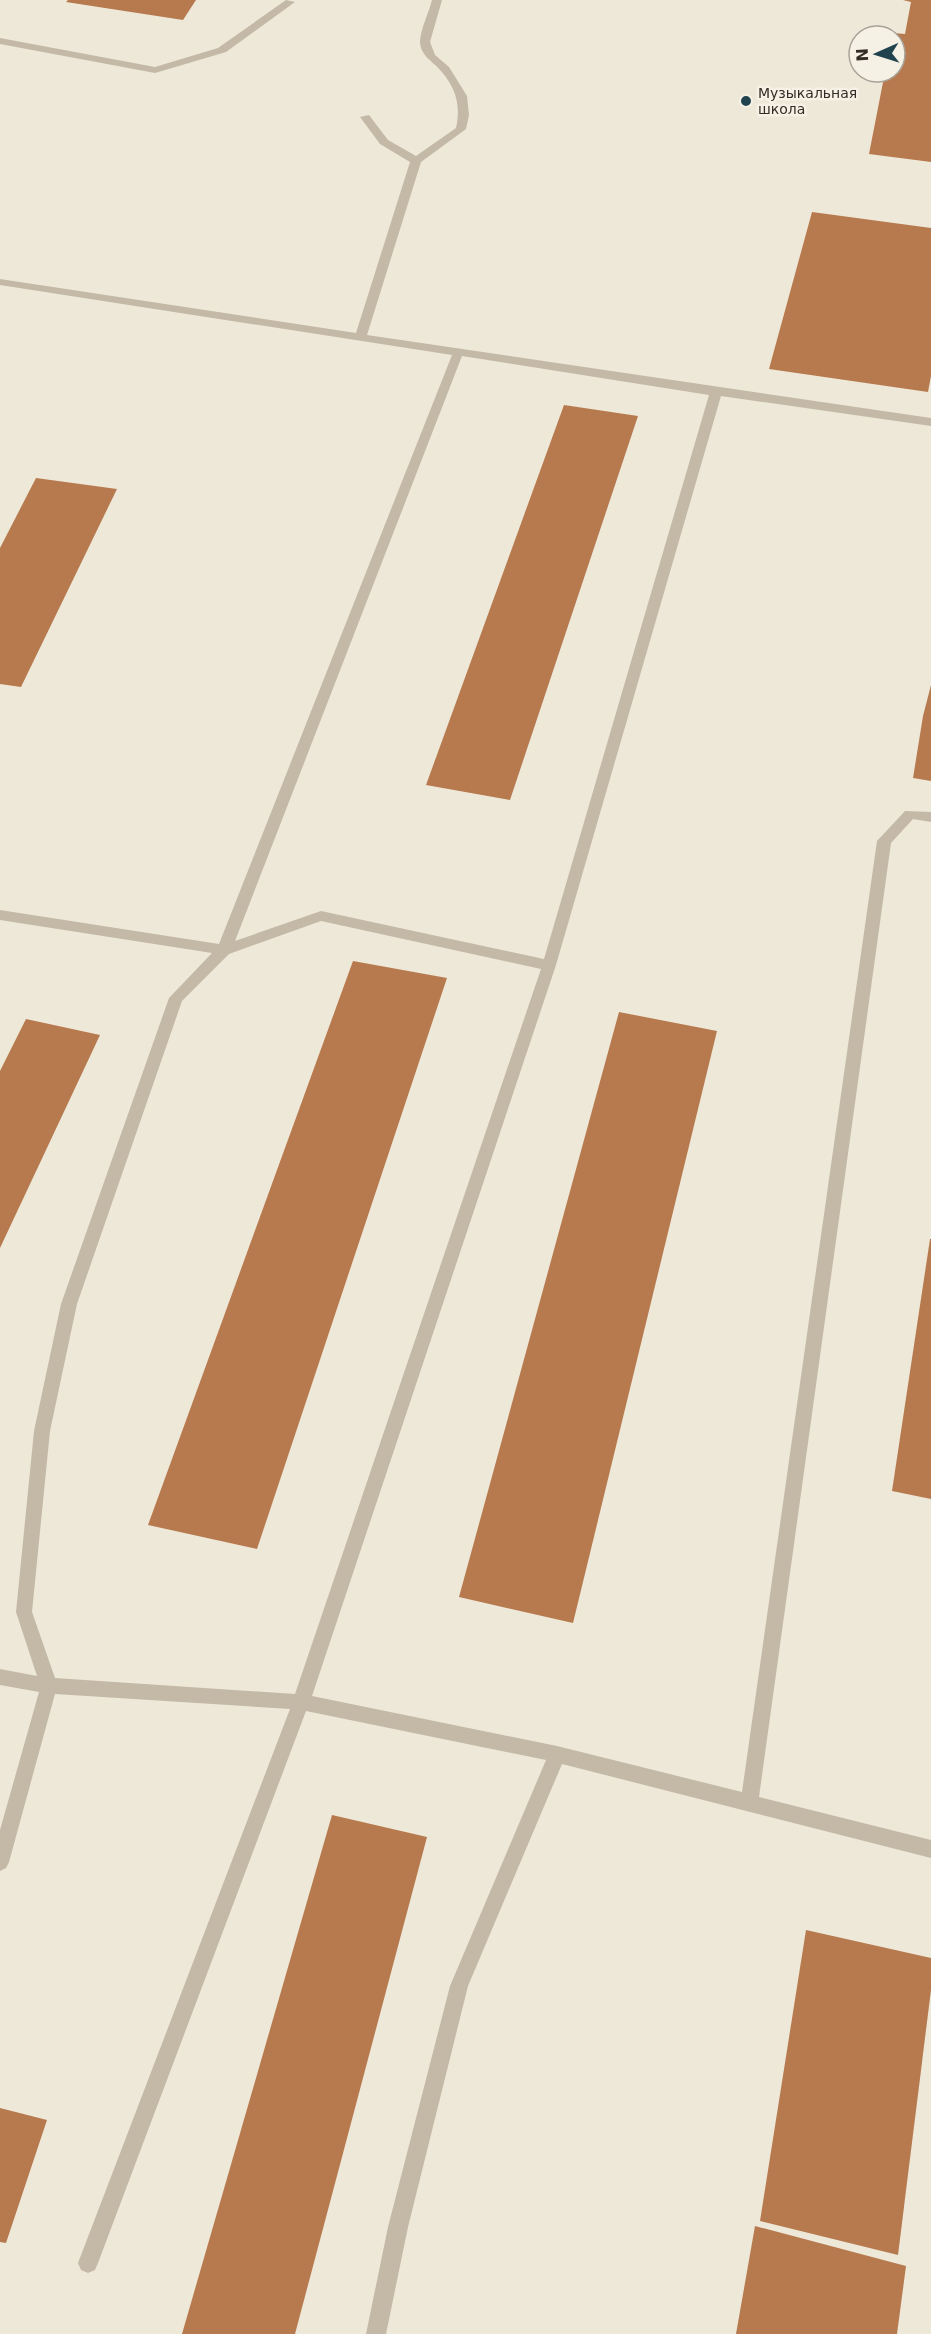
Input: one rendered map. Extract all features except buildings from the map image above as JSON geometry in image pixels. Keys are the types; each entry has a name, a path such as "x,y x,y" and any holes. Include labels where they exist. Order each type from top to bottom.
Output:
{"lane":[{"path":"360,338 416,161 461,129 464,116 462,96 445,69 430,56 425,42 437,0"},
{"path":"0,41 155,70 222,50 290,2"},
{"path":"365,117 384,142 416,161"},
{"path":"0,282 716,392 931,422"},
{"path":"0,1862 49,1686 24,1612 42,1431 69,1304 176,998 224,950 458,353"},
{"path":"88,2263 301,1702 549,965 716,392"},
{"path":"749,1803 884,841 910,814 931,817"},
{"path":"0,915 224,950 321,916 549,965"},
{"path":"0,1677 49,1686 301,1702 557,1754 931,1849"},
{"path":"376,2334 398,2227 459,1986 557,1754"}],"place":[{"name":"Музыкальная школа","path":"746,101"}]}
